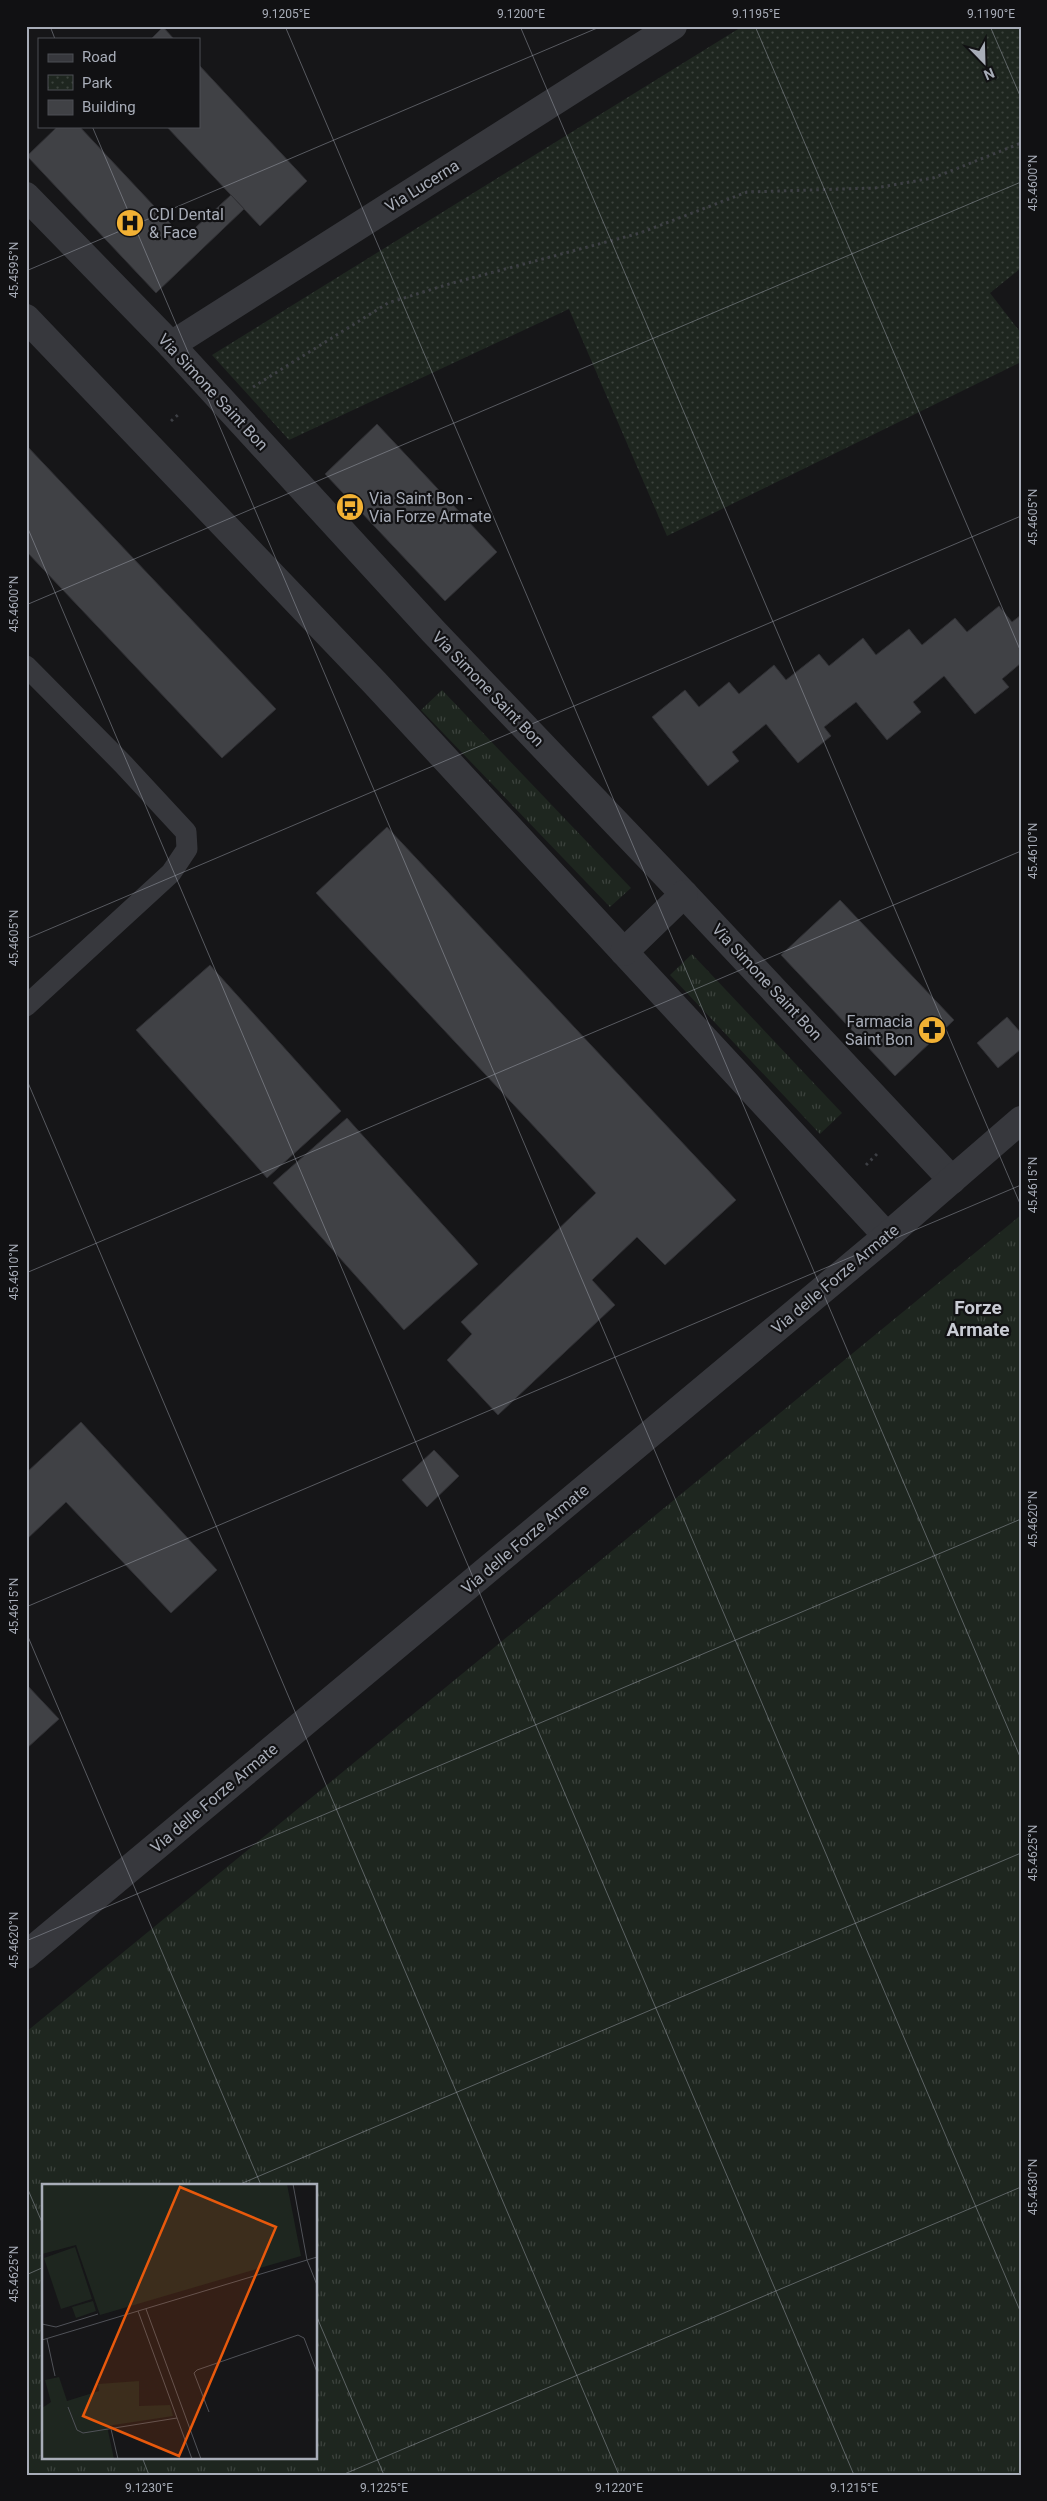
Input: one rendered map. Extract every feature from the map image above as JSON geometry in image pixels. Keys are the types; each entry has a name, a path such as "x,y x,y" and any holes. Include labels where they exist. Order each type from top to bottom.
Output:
{"street":[{"name":"Via Lucerna","path":"171,345 674,26"},
{"name":"Via Simone Saint Bon","path":"26,196 171,345 439,637 684,894 952,1180"},
{"path":"26,318 375,683 887,1236"},
{"path":"624,952 684,894"},
{"name":"Via delle Forze Armate","path":"26,1955 887,1236 1021,1120"}],"lane":[{"path":"26,666 124,765 186,832 187,850 171,873 26,1006"}],"path":[{"path":"226,406 388,304 449,284 640,233 746,192 874,188 933,178 1021,143"}],"green space":[{"path":"743,26 1021,26 1021,268 990,293 1021,333 1021,362 667,536 569,309 289,440 212,355"},
{"path":"442,690 631,888 610,907 421,710"},
{"path":"692,954 842,1113 820,1134 670,975"},
{"path":"1021,1215 1021,2475 26,2475 26,2032"}],"building":[{"path":"163,27 173,38 152,38"},
{"path":"200,66 307,181 260,226 168,128 200,128"},
{"name":"CDI Dental & Face","path":"56,128 81,128 184,238 231,195 244,209 156,293 27,156"},
{"path":"377,424 497,552 445,601 325,474"},
{"path":"26,445 276,709 222,758 26,551"},
{"path":"999,606 1012,622 1021,615 1021,663 1002,679 1009,687 975,714 944,676 913,702 921,712 887,740 856,702 824,727 831,736 798,763 766,724 732,752 739,761 708,786 652,717 685,690 699,707 729,682 739,694 774,665 786,680 819,654 829,666 863,638 876,655 909,629 922,645 955,618 967,632"},
{"path":"387,827 736,1200 665,1265 637,1237 592,1280 615,1305 498,1415 447,1360 472,1334 461,1322 596,1193 316,893"},
{"path":"840,900 954,1020 895,1076 781,955"},
{"path":"210,965 341,1111 267,1178 136,1030"},
{"path":"1007,1017 1021,1033 1021,1049 998,1068 977,1043"},
{"path":"347,1118 478,1264 404,1330 273,1183"},
{"path":"81,1422 217,1570 171,1613 66,1502 26,1540 26,1473"},
{"path":"434,1450 459,1476 427,1507 402,1480"},
{"path":"26,1684 59,1719 26,1749"}],"place":[{"name":"CDI Dental & Face","path":"130,223"},
{"name":"Via Saint Bon - Via Forze Armate","path":"350,507"},
{"name":"Farmacia Saint Bon","path":"932,1030"}],"district":[{"name":"Forze Armate","path":"978,1318"}]}
